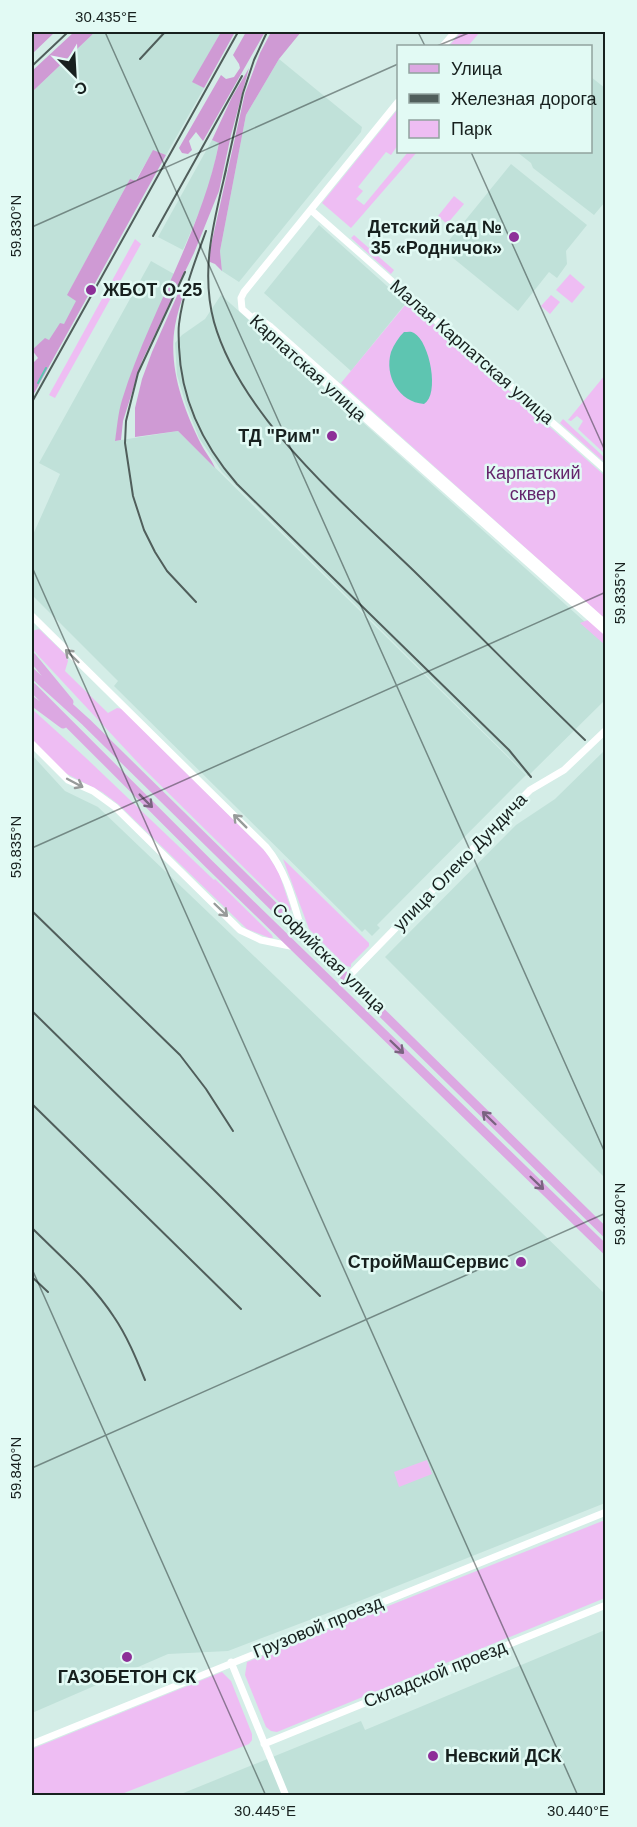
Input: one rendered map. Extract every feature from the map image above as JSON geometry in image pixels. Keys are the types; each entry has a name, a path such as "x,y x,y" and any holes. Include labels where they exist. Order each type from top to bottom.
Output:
{"main road":[{"path":"32,657 86,723"},
{"name":"Софийская улица","path":"32,673 86,723 606,1233"},
{"name":"Софийская улица","path":"32,687 75,732 606,1250"},
{"path":"32,701 75,732"}],"street":[{"path":"444,45 455,32"},
{"path":"241,304 244,292 397,104"},
{"name":"Малая Карпатская улица","path":"311,210 606,470"},
{"name":"Карпатская улица","path":"241,304 271,327 606,624"},
{"name":"Карпатская улица","path":"241,304 242,309 606,632"},
{"path":"33,620 266,847 285,876 304,937"},
{"name":"улица Олеко Дундича","path":"346,978 530,790 564,770 606,730"},
{"path":"32,744 68,780 93,791 115,807 240,930 261,940 295,947"},
{"name":"Грузовой проезд","path":"32,1744 606,1512"},
{"name":"Складской проезд","path":"264,1744 606,1605"},
{"path":"231,1662 286,1796"}],"shaded area":[{"path":"32,32 55,32 32,54"},
{"path":"74,32 95,32 32,92 32,71"},
{"path":"95,32 221,32 193,82 204,88 166,155 153,151 135,181 130,179 68,294 77,301 64,325 49,340 32,351 32,92"},
{"path":"221,32 235,32 204,88 192,82"},
{"path":"246,32 265,32 203,141 196,132 189,141 192,150 188,154 182,153 179,148 221,75 226,79 234,77 240,68 233,55"},
{"path":"271,32 301,32 279,59 246,115 220,251 222,271 210,262 210,250 245,93 260,53"},
{"path":"279,59 362,127 361,132 239,282 222,271 220,251 246,115"},
{"path":"249,68 219,191 194,253 142,361 123,421 121,440 115,441 121,405 133,368 188,241 211,177 219,143 212,140 232,97"},
{"path":"592,78 605,88 605,202 594,215 533,168 531,163 518,153 592,153"},
{"path":"212,140 219,142 215,162 206,196 183,250 158,237"},
{"path":"153,150 166,155 32,397 32,364 38,358 32,350 45,338 49,340 60,323 64,324 76,301 67,295 130,179 136,181"},
{"name":"Детский сад № 35 «Родничок»","path":"511,164 587,225 566,251 567,264 557,278 549,272 518,311 442,249"},
{"path":"319,225 406,303 351,371 264,293"},
{"path":"151,261 174,274 136,361 122,402 115,441 178,431 526,775 377,925 380,928 372,936 365,929 362,932 114,686 118,681 32,595 32,537 60,474 39,463"},
{"path":"180,289 185,290 173,341 175,372 188,416 215,468 178,431 135,437 135,408 142,379"},
{"path":"221,295 605,640 605,700 528,776 222,472 199,438 177,375 175,343 182,335 205,319"},
{"path":"404,332 413,332 420,338 428,357 432,380 429,399 424,404 407,398 392,378 389,361 391,352"},
{"path":"605,750 605,1178 385,957 516,825 555,799"},
{"path":"32,755 65,791 98,807 606,1295 605,1503 228,1651 168,1654 32,1713"},
{"path":"605,1630 605,1795 176,1796 361,1721 365,1730"}],"green space":[{"path":"461,32 480,32 469,45 450,45"},
{"path":"397,110 397,146 391,155 386,152 358,187 363,191 356,199 364,205 407,153 416,153 351,228 322,203"},
{"path":"454,196 464,204 447,224 438,216"},
{"path":"354,235 394,270 391,274 351,238"},
{"path":"135,239 141,244 55,398 49,395"},
{"path":"570,274 585,287 572,303 556,290"},
{"path":"551,295 560,302 550,314 541,306"},
{"name":"Карпатский сквер","path":"404,298 605,476 605,619 341,383 406,304 402,299"},
{"path":"605,375 605,454 578,429 583,421 577,416 571,421 568,420"},
{"path":"563,419 605,458 604,462 560,423"},
{"path":"588,620 605,635 605,645 580,623"},
{"path":"39,629 66,655 68,661 65,671 108,713 117,708 122,709 266,852 279,873 290,911 142,767 34,651 32,653 32,631"},
{"path":"32,709 215,879 273,938 247,929 118,804 102,792 65,773 32,739"},
{"path":"283,859 369,943 351,967 346,966 309,929"},
{"path":"427,1460 432,1474 399,1487 394,1472"},
{"path":"605,1520 605,1598 277,1732 266,1727 245,1675 247,1662"},
{"path":"222,1672 231,1681 252,1734 249,1744 119,1795 32,1795 32,1749"}],"waterway":[{"path":"38,383 46,368"}],"railway":[{"path":"32,66 68,32"},
{"path":"140,59 165,32"},
{"path":"32,402 238,32"},
{"path":"224,178 243,93 254,60 267,32"},
{"path":"153,236 242,76"},
{"path":"226,170 210,246 208,283 214,322 228,358 247,392 272,426 329,490 585,740"},
{"path":"206,231 186,288 181,312 179,347 189,403 214,454 237,484 509,750 531,777"},
{"path":"185,272 138,373 126,421 125,443 133,496 144,530 167,571 196,602"},
{"path":"32,911 180,1055 206,1089 233,1131"},
{"path":"32,1011 320,1296"},
{"path":"32,1104 241,1309"},
{"path":"32,1228 75,1270 105,1305 119,1324 145,1380"},
{"path":"32,1277 48,1292"}],"place":[{"name":"Детский сад № 35 «Родничок»","path":"514,237"},
{"name":"ЖБОТ О-25","path":"91,290"},
{"name":"ТД \"Рим\"","path":"332,436"},
{"name":"СтройМашСервис","path":"521,1262"},
{"name":"ГАЗОБЕТОН СК","path":"127,1657"},
{"name":"Невский ДСК","path":"433,1756"}]}
